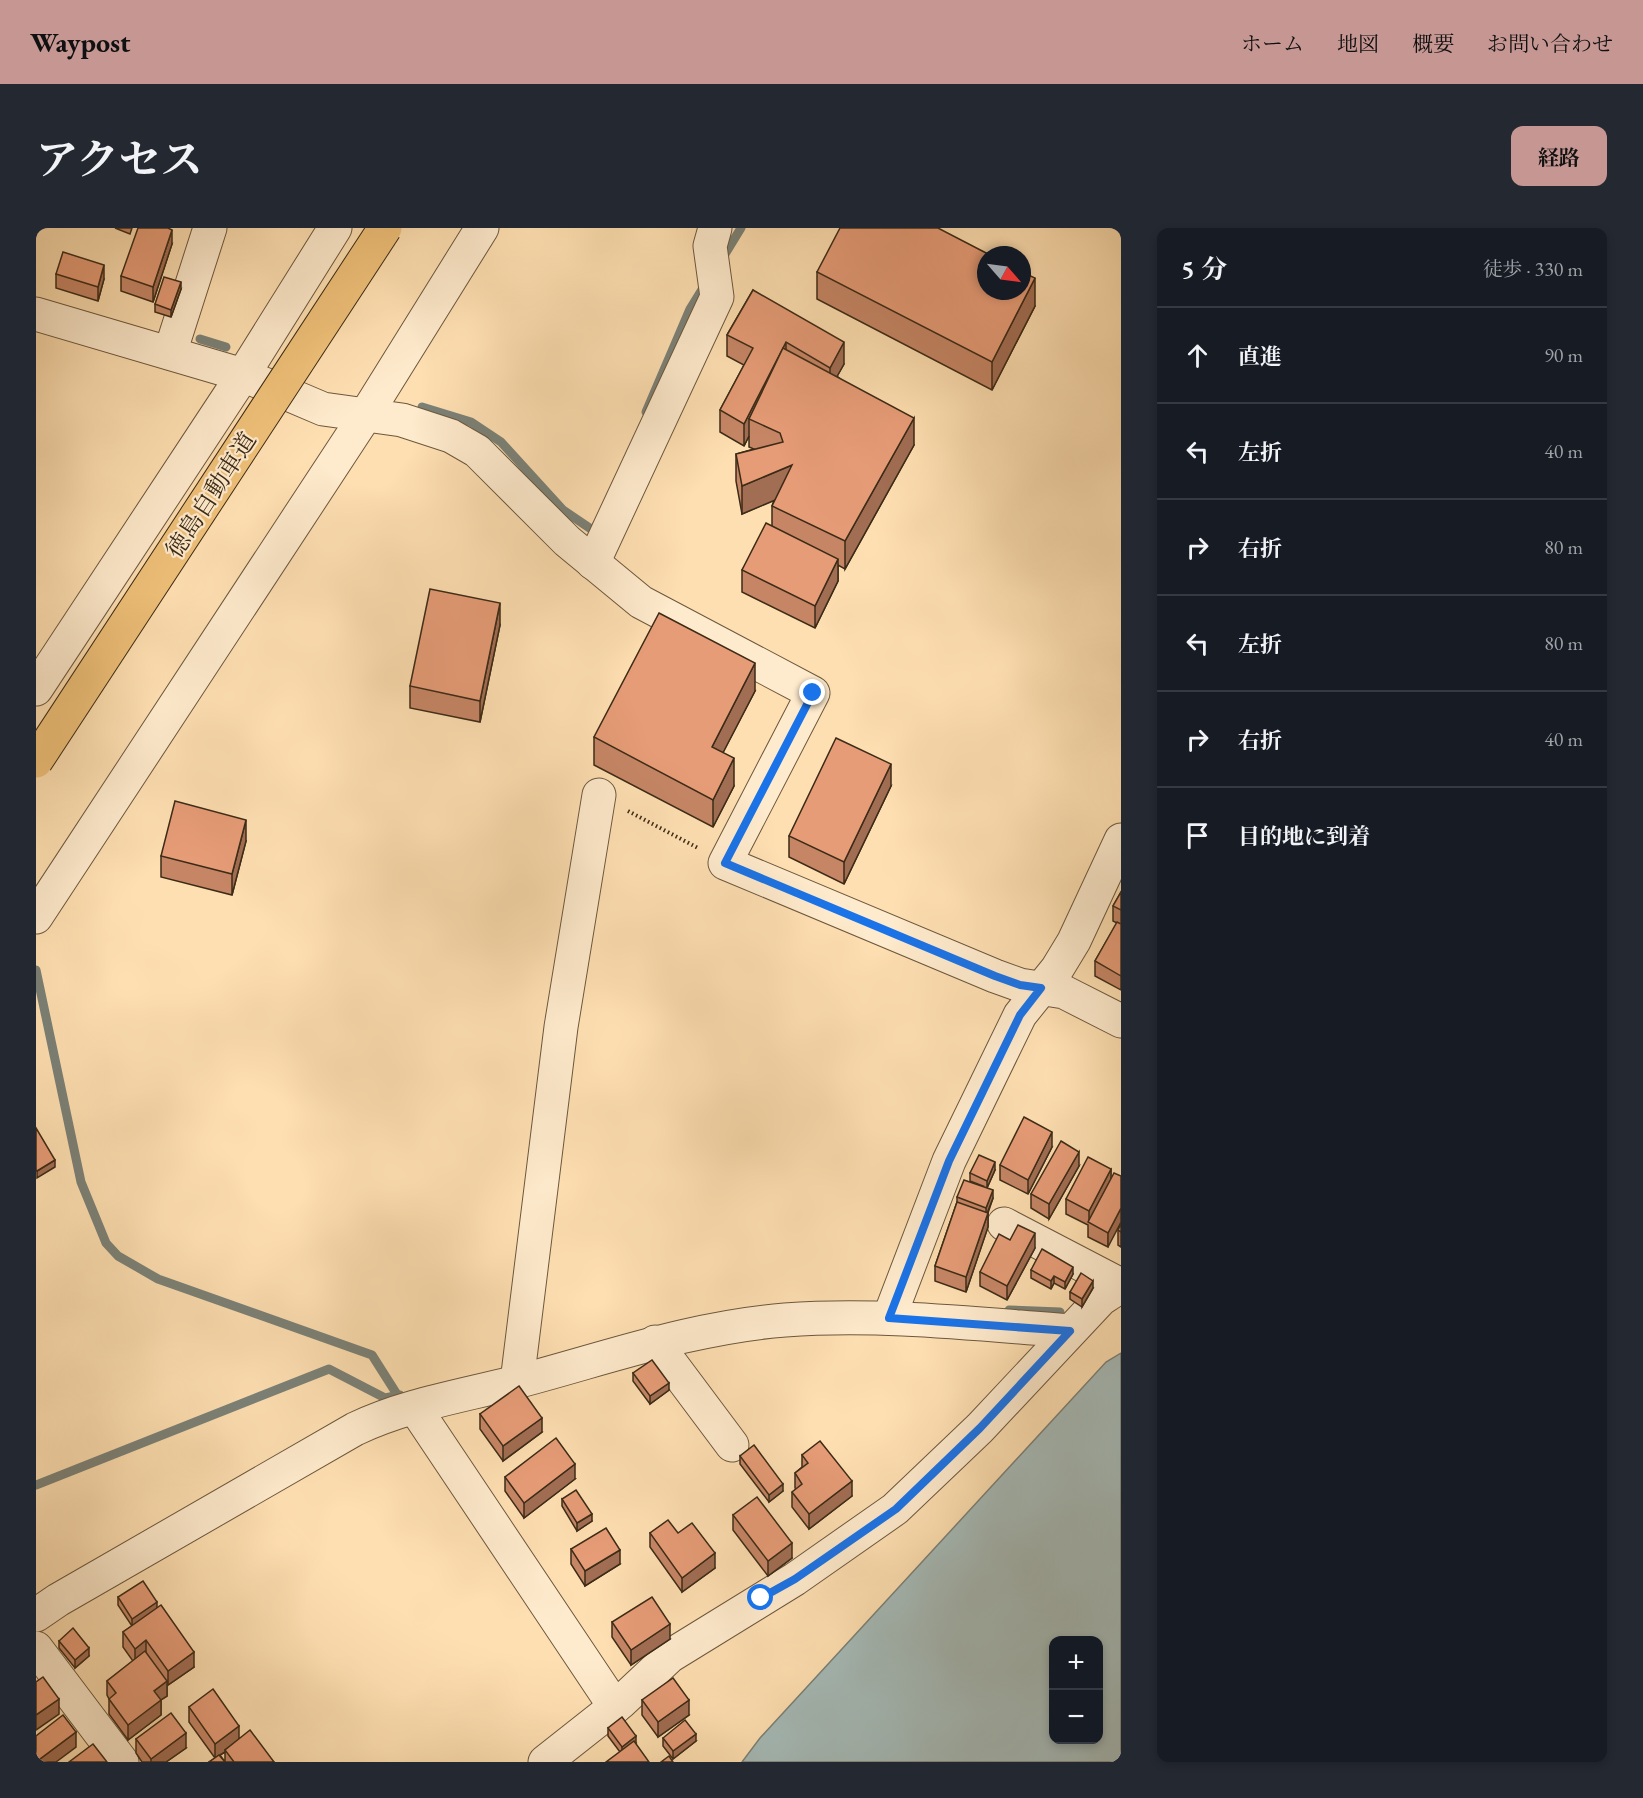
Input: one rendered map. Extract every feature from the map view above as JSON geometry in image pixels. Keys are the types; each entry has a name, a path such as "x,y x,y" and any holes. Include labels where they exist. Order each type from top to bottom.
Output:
{"highway":[{"name":"徳島自動車道","path":"36,761 385,228"}],"street":[{"path":"170,353 210,228"},
{"path":"36,689 243,375 335,228"},
{"path":"36,917 365,416 482,228"},
{"path":"593,562 717,297 714,255"},
{"path":"36,314 243,375 323,409 402,420 452,436 477,451 567,541 641,602 813,693 725,863 995,976 1020,985 1064,992 1121,1021"},
{"path":"519,1371 561,1027 599,795"},
{"path":"892,1308 949,1161 1020,1015 1074,941 1121,840"},
{"path":"545,1762 615,1707 670,1656 795,1579 896,1509 980,1428 1101,1299 1121,1285 1005,1224"},
{"path":"36,1615 58,1600 355,1429 385,1414 415,1408 519,1371 655,1342 784,1320 892,1308 1070,1331"},
{"path":"655,1342 732,1445"},
{"path":"415,1408 615,1707"},
{"path":"36,1648 122,1762"}],"path":[{"path":"599,795 725,863"}],"shaded area":[{"path":"1121,1353 1121,1762 742,1762 760,1738 1106,1362"}],"building":[{"path":"138,228 172,230 153,287 121,276"},
{"path":"840,228 938,228 977,248 977,300 1024,300 992,362 817,272"},
{"path":"63,252 104,265 98,287 56,274"},
{"path":"164,277 181,282 171,310 155,304"},
{"path":"753,290 844,342 830,368 786,342 744,424 720,410 753,348 727,335"},
{"path":"783,348 914,418 845,541 772,506 792,465 742,486 736,454 783,442 780,433 749,419"},
{"path":"766,523 838,559 815,606 742,570"},
{"path":"430,589 500,603 480,701 410,686"},
{"path":"659,613 755,663 712,747 734,758 713,800 594,737"},
{"path":"836,738 891,764 844,862 789,836"},
{"path":"175,801 246,820 232,874 161,856"},
{"path":"1121,892 1121,910 1113,906"},
{"path":"1117,922 1121,924 1121,976 1095,961"},
{"path":"1024,1117 1052,1132 1028,1180 1000,1165"},
{"path":"36,1128 55,1160 37,1171 36,1170"},
{"path":"1061,1141 1079,1152 1049,1204 1031,1194"},
{"path":"979,1155 995,1162 987,1181 970,1173"},
{"path":"1088,1157 1111,1169 1089,1211 1066,1199"},
{"path":"1114,1173 1121,1176 1121,1208 1108,1233 1088,1222"},
{"path":"964,1180 993,1190 986,1208 957,1197"},
{"path":"957,1202 988,1213 966,1277 935,1266"},
{"path":"1018,1225 1035,1233 1007,1286 980,1272 999,1234 1010,1240"},
{"path":"1042,1249 1073,1267 1065,1282 1054,1276 1051,1281 1031,1270"},
{"path":"1081,1273 1093,1281 1082,1299 1070,1292"},
{"path":"652,1360 669,1383 650,1396 633,1373"},
{"path":"519,1386 542,1418 503,1446 480,1414"},
{"path":"556,1438 575,1464 524,1503 505,1477"},
{"path":"820,1441 852,1481 809,1514 792,1492 802,1484 795,1473 808,1463 802,1455"},
{"path":"754,1445 783,1484 769,1495 740,1456"},
{"path":"576,1490 592,1514 577,1523 562,1499"},
{"path":"757,1497 792,1543 768,1561 733,1515"},
{"path":"668,1520 678,1533 692,1523 715,1553 682,1578 650,1533"},
{"path":"606,1528 620,1550 585,1571 571,1549"},
{"path":"143,1581 157,1602 132,1619 118,1597"},
{"path":"652,1597 670,1624 631,1650 612,1622"},
{"path":"161,1605 194,1652 168,1671 146,1640 135,1649 123,1632"},
{"path":"73,1628 89,1648 75,1660 59,1641"},
{"path":"145,1651 167,1681 154,1691 161,1700 128,1725 109,1699 116,1693 107,1681"},
{"path":"43,1677 59,1699 36,1715 36,1682"},
{"path":"673,1678 689,1700 658,1722 642,1700"},
{"path":"213,1689 239,1726 215,1744 189,1707"},
{"path":"171,1713 186,1733 151,1759 136,1739"},
{"path":"63,1715 76,1732 36,1762 36,1736"},
{"path":"622,1717 636,1736 622,1747 608,1728"},
{"path":"685,1720 696,1734 673,1751 663,1738"},
{"path":"250,1730 274,1762 234,1762 225,1750"},
{"path":"634,1741 649,1762 606,1762"},
{"path":"93,1744 107,1762 69,1762"},
{"path":"219,1755 225,1762 209,1762"},
{"path":"669,1756 673,1762 661,1762"}],"waterway":[{"path":"722,259 741,228"},
{"path":"646,412 690,309 706,283"},
{"path":"200,339 226,347"},
{"path":"422,407 471,422 501,442 563,510 594,531 597,524"},
{"path":"36,970 81,1182 106,1243 118,1256 158,1279 372,1355 398,1396"},
{"path":"1009,1310 1060,1312"},
{"path":"36,1485 329,1369 385,1398 400,1395"}],"route":[{"path":"761,1598 795,1579 896,1509 980,1428 1070,1331 889,1318 949,1161 1020,1015 1041,988 1020,985 995,976 725,863 813,693"}]}
